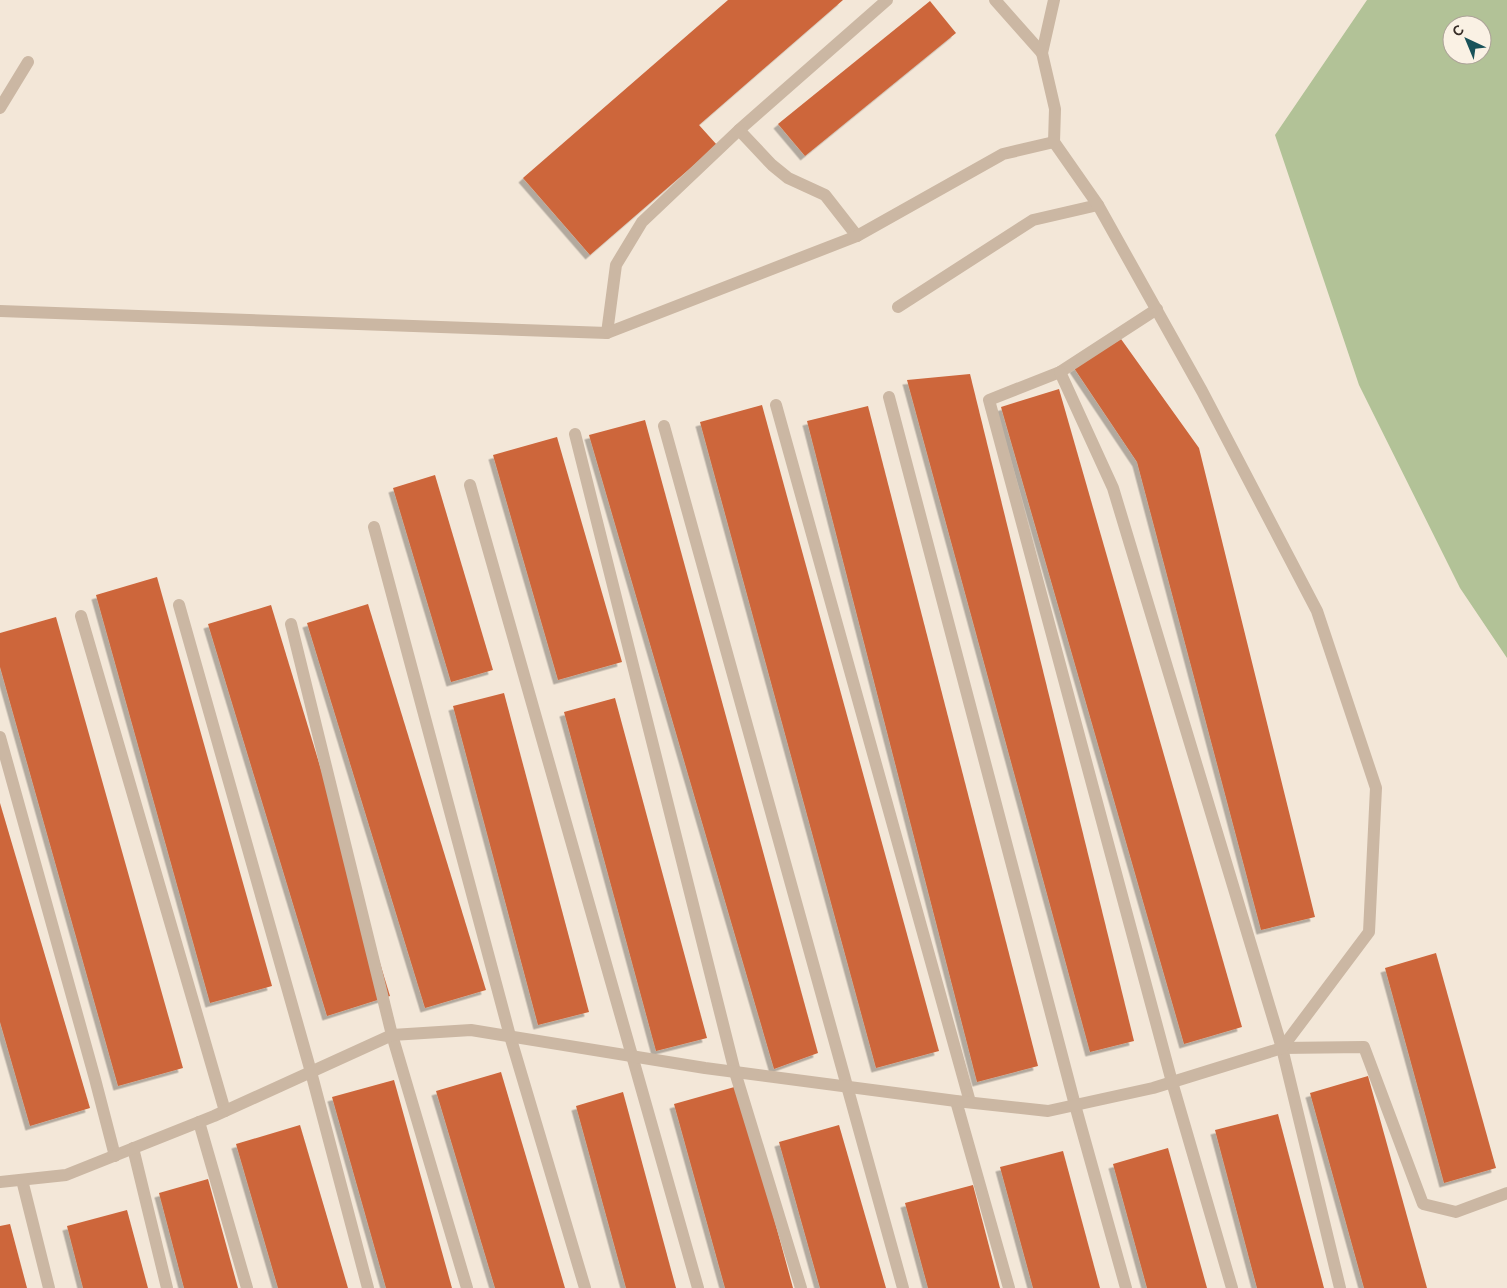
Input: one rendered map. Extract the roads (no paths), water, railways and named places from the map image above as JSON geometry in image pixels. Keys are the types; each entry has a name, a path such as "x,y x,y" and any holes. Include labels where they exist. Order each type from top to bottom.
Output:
{"street":[{"path":"607,333 616,265 642,222 739,130 887,0"},
{"path":"995,0 1042,53"},
{"path":"1054,0 1042,53 1055,109 1054,142 1098,205 1157,309 1317,610 1376,788 1369,932 1282,1048"},
{"path":"0,108 28,62"},
{"path":"739,130 772,165 788,178 825,195 857,236"},
{"path":"0,311 607,333 857,236 1003,154 1054,142"},
{"path":"898,307 1033,220 1098,205"},
{"path":"1157,309 1060,372 989,400 1172,1082 1232,1288"},
{"path":"1060,372 1113,488 1282,1048 1340,1288"},
{"path":"888,397 1075,1105 1126,1288"},
{"path":"776,405 970,1102"},
{"path":"664,426 903,1288"},
{"path":"574,434 735,1072 801,1288"},
{"path":"470,485 698,1288"},
{"path":"374,527 510,1036 585,1288"},
{"path":"179,605 310,1072 368,1288"},
{"path":"81,616 226,1111"},
{"path":"290,624 392,1035 467,1288"},
{"path":"0,737 96,1079 115,1156"},
{"path":"0,1182 66,1175 226,1111 392,1035 471,1030 735,1072 1048,1111 1153,1088 1282,1048 1364,1047 1423,1204 1456,1212 1507,1193"},
{"path":"956,1101 1009,1288"},
{"path":"199,1122 247,1288"},
{"path":"133,1148 166,1288"},
{"path":"22,1180 48,1288"}]}
